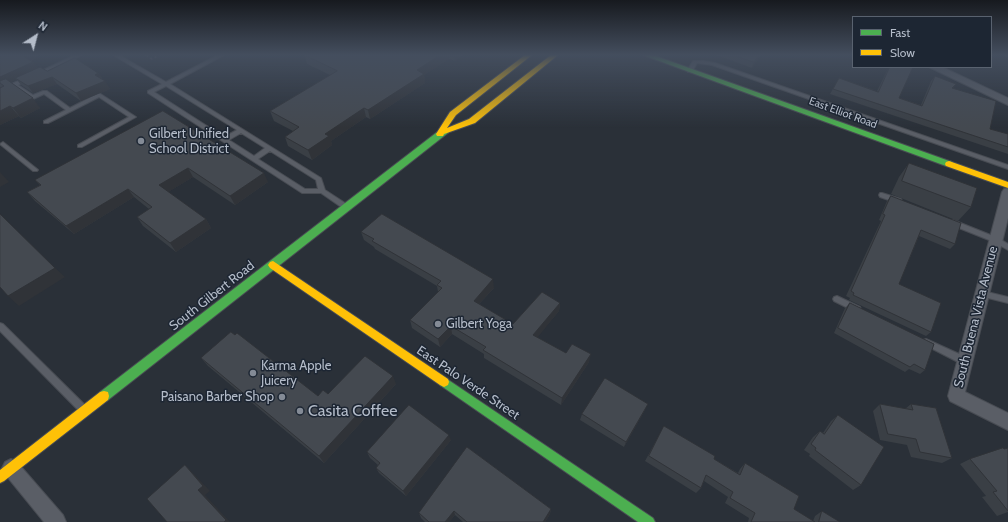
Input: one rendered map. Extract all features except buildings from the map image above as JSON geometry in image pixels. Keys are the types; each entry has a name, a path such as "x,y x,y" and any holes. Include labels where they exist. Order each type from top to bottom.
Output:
{"main road":[{"name":"South Gilbert Road","path":"439,135 453,114 498,79"},
{"name":"South Gilbert Road","path":"5,472 439,135 472,121 524,79"},
{"name":"East Elliot Road","path":"713,79 1008,186"},
{"name":"East Palo Verde Street","path":"273,265 649,522"}],"street":[{"path":"960,79 1008,102"},
{"name":"South Buena Vista Avenue","path":"1008,192 1002,243 982,294 956,396 1008,422"},
{"path":"5,472 56,522"}],"lane":[{"path":"0,91 25,79"},
{"path":"156,79 167,84 318,179 322,191"},
{"path":"176,79 150,92 304,191 322,191 347,207"},
{"path":"757,79 1008,167"},
{"path":"15,84 33,97 45,92 70,110"},
{"path":"46,122 99,95 133,117 80,146"},
{"path":"224,140 241,130"},
{"path":"2,144 35,170"},
{"path":"253,159 270,148"},
{"path":"882,195 904,203"},
{"path":"946,220 1002,243"},
{"path":"982,294 1008,300"},
{"path":"837,299 866,313"},
{"path":"0,326 85,410"},
{"path":"916,337 965,361"}],"traffic: fast":[{"path":"714,79 949,164"},
{"path":"104,396 439,135 445,132"},
{"path":"444,382 649,522"}],"traffic: slow":[{"path":"440,134 453,114 498,79"},
{"path":"445,132 472,121 524,79"},
{"path":"949,164 1008,185"},
{"path":"273,265 444,382"},
{"path":"0,477 104,396"}],"place":[{"name":"Gilbert Unified School District","path":"141,141"},
{"name":"Gilbert Yoga","path":"438,324"},
{"name":"Karma Apple Juicery","path":"253,373"},
{"name":"Paisano Barber Shop","path":"282,397"},
{"name":"Casita Coffee","path":"300,411"}]}
